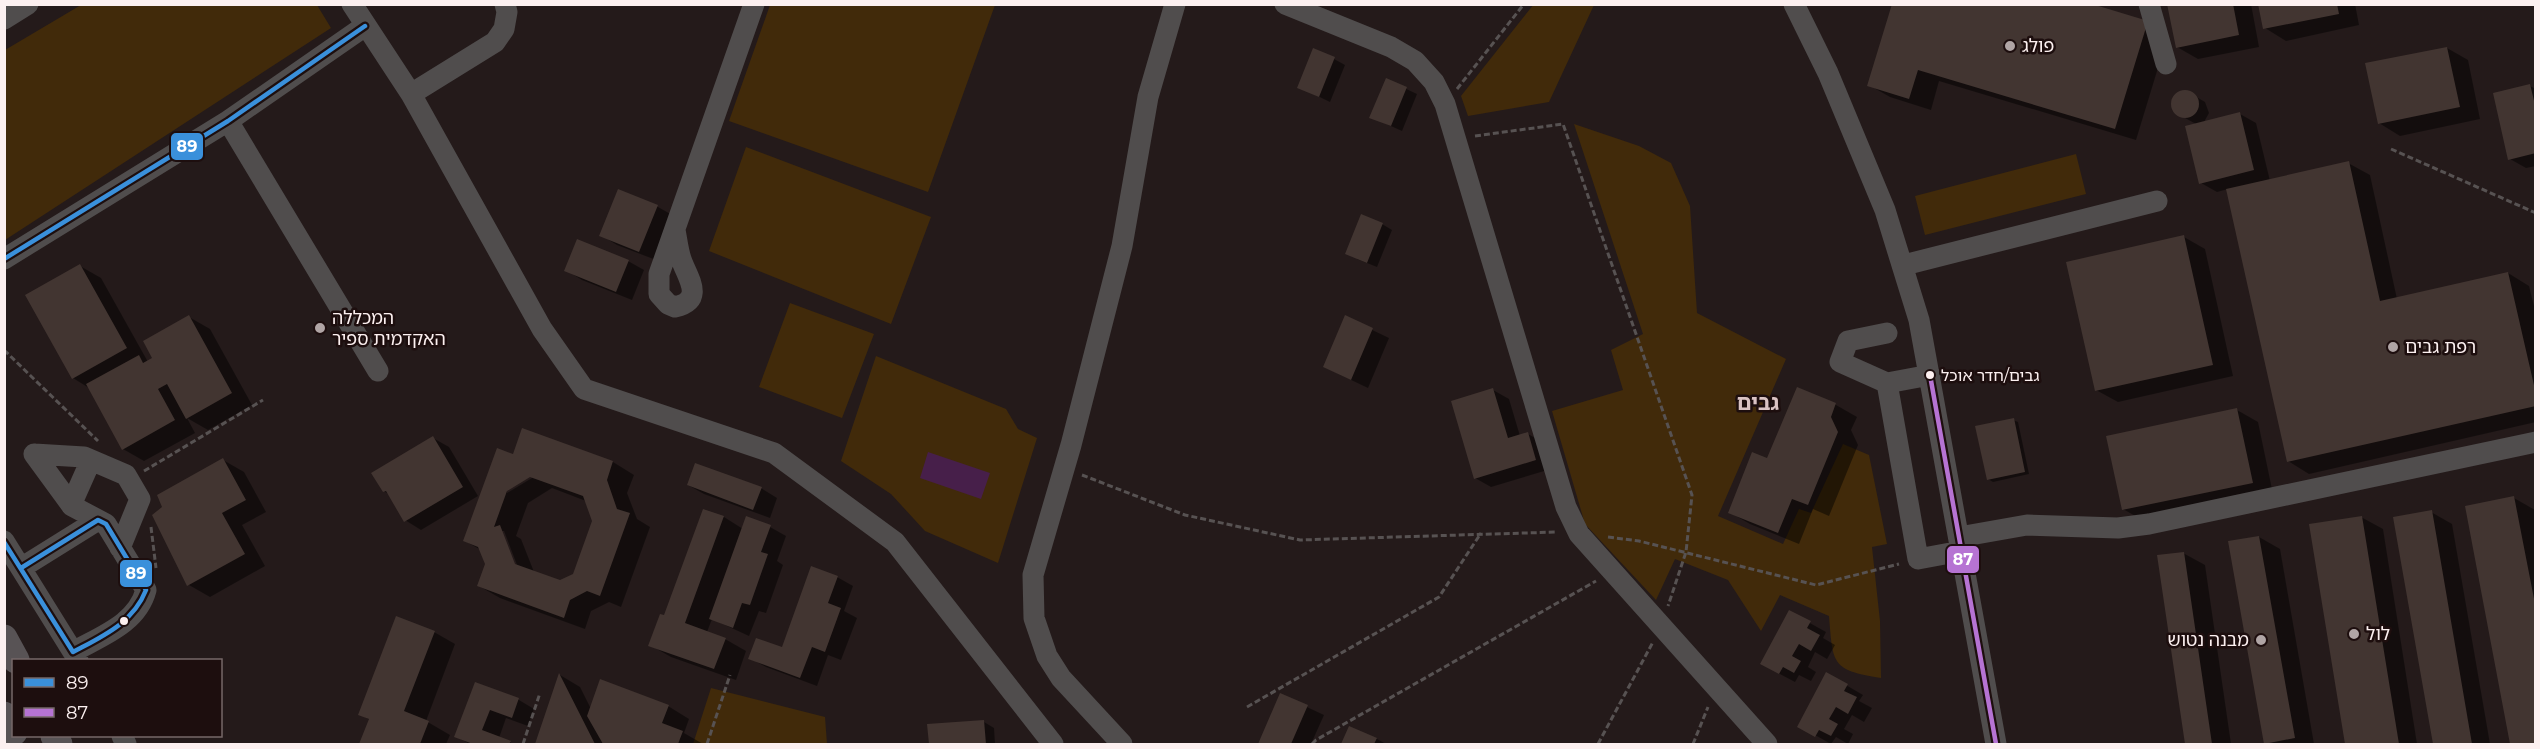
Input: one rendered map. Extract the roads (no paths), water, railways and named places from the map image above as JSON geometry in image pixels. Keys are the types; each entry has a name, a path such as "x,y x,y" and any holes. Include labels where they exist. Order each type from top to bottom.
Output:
{"main road":[{"path":"4,638 15,659"},
{"path":"4,716 12,730"}],"street":[{"path":"4,19 28,4"},
{"path":"352,4 411,94 542,329 584,389 774,453 895,542 1053,744"},
{"path":"411,94 495,42 504,28 507,12 505,4"},
{"path":"675,230 754,4"},
{"path":"1122,744 1061,678 1047,656 1034,618 1033,575 1064,468 1122,246 1148,97 1175,4"},
{"path":"1285,4 1391,47 1415,62 1434,82 1445,104 1456,139 1566,507 1579,534 1611,573 1767,744"},
{"path":"1794,4 1857,138 1904,265 1919,320 1930,375 1996,744"},
{"path":"2149,4 2166,64"},
{"path":"4,259 228,121 365,26"},
{"path":"228,121 378,370"},
{"path":"1904,265 2157,201"},
{"path":"1887,333 1848,341 1840,362 1887,383 1930,375"},
{"path":"1887,383 1918,559 1960,544 2027,525 2118,528 2149,524 2535,442"},
{"path":"4,541 76,656 130,619 142,603 146,590 120,548 106,524 71,505 34,454 84,456 126,475 140,499 120,548"},
{"path":"71,505 91,460"},
{"path":"21,568 98,520"}],"place":[{"name":"פולג","path":"2010,46"},
{"name":"המכללה האקדמית ספיר","path":"320,328"},
{"name":"רפת גבים","path":"2393,347"},
{"name":"גבים/חדר אוכל","path":"1930,375"},
{"name":"לול","path":"2354,634"},
{"name":"מבנה נטוש","path":"2261,640"}],"district":[{"name":"גבים","path":"1758,402"}]}
